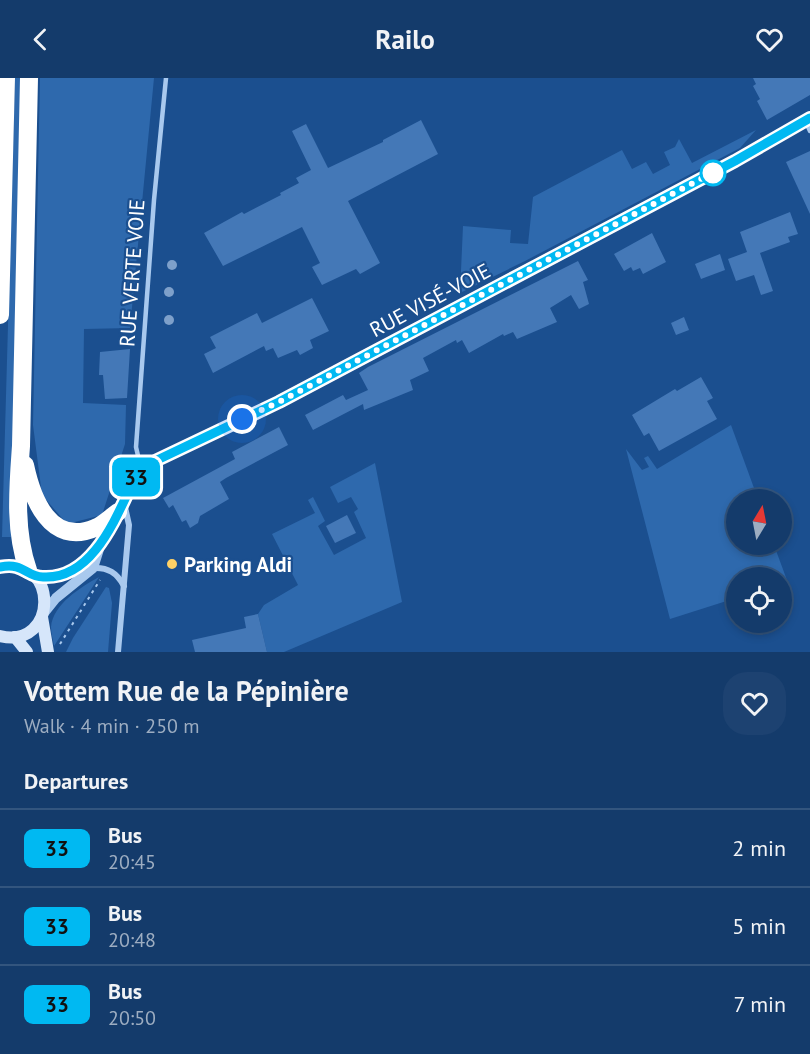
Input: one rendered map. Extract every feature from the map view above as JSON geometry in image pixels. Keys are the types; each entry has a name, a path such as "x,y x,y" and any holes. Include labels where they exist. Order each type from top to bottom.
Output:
{"highway":[{"path":"0,315 6,78"},
{"path":"29,78 18,524 20,541 31,573"},
{"path":"21,446 30,486 36,501 44,516 55,525 68,531 85,531 95,528 121,507"}],"main road":[{"path":"0,567 18,566 31,573 44,592 46,599 43,615 52,651"},
{"path":"5,639 30,631 43,615"},
{"path":"5,639 27,652"}],"street":[{"name":"RUE VISÉ-VOIE","path":"141,470 153,462 279,402 742,158 807,119"},
{"path":"43,615 56,598 93,568 100,546 141,470"},
{"path":"118,652 129,525 121,507"},
{"path":"31,573 45,578 63,574 80,565 100,546"},
{"path":"93,568 107,569 114,573 124,587"}],"lane":[{"name":"RUE VERTE VOIE","path":"141,470 136,447 154,200 166,78"},
{"path":"807,119 810,131"}],"path":[{"path":"52,651 102,576"}],"shaded area":[{"path":"15,78 22,78 11,537 2,537"},
{"path":"40,78 154,78 130,328 84,329 83,403 126,405 125,444 102,515 67,524 42,495 33,425"},
{"path":"756,130 740,148 460,293 463,226 511,230 510,243 528,244 533,197 622,150 632,169 646,162 653,174 670,165 664,152 675,147 679,139 692,163"},
{"path":"731,425 754,489 726,489 726,555 778,555 782,567 726,567 726,601 670,619 626,449 642,470 649,467 644,458 648,456 657,469"},
{"path":"375,463 402,602 284,652 267,652 258,614 264,605 298,585 272,534 315,513 308,500 313,497 325,521 318,526 334,555 366,538 354,512 358,509 351,497 338,503 330,487"},
{"path":"99,577 54,646 51,627 57,611 76,591"},
{"path":"106,587 109,588 112,603 108,652 66,652 73,638"}],"building":[{"path":"753,78 810,78 810,95 767,120 757,101 760,99 753,86 756,84"},
{"path":"421,120 438,154 348,201 380,263 360,274 356,269 322,285 312,267 320,263 302,227 223,266 204,233 242,212 244,214 281,195 280,193 299,183 296,178 311,170 292,131 306,124 328,168 383,142"},
{"path":"810,151 810,214 786,162"},
{"path":"790,212 798,234 788,237 790,242 760,253 773,291 761,295 754,275 736,281 728,259 747,252 740,232"},
{"path":"652,233 666,262 643,274 640,268 633,271 631,267 624,271 614,254"},
{"path":"720,254 725,270 701,279 695,264"},
{"path":"578,261 588,280 583,282 589,304 579,309 571,295 550,308 557,322 517,339 513,332 504,336 503,334 469,353 462,340 457,343 456,340 423,358 429,371 410,380 413,390 364,410 363,404 313,430 305,415 343,395 346,400 368,390 359,373 368,367"},
{"path":"312,298 329,331 310,340 313,348 300,355 297,350 278,358 273,348 266,351 264,346 213,373 204,354 216,348 210,337 257,313 262,323"},
{"path":"684,317 689,330 676,335 671,323"},
{"path":"130,349 127,398 105,399 103,375 99,375 100,352"},
{"path":"701,377 713,398 707,401 717,419 659,451 649,433 644,436 632,415 675,389 677,391"},
{"path":"279,427 288,445 220,482 229,499 200,516 198,523 190,528 186,520 182,522 173,505 169,508 163,498 235,459 232,452"},
{"path":"347,515 356,533 335,543 326,526"},
{"path":"258,614 267,652 195,652 192,640 246,628 244,617"}],"bus line":[{"name":"33","path":"0,567 18,566 28,570 34,576 45,578 54,577 73,569 100,546 135,478 141,470 153,462 279,402 735,161 810,118"}],"place":[{"name":"Parking Aldi","path":"172,564"}],"route":[{"path":"242,419 279,402 713,173"}]}
